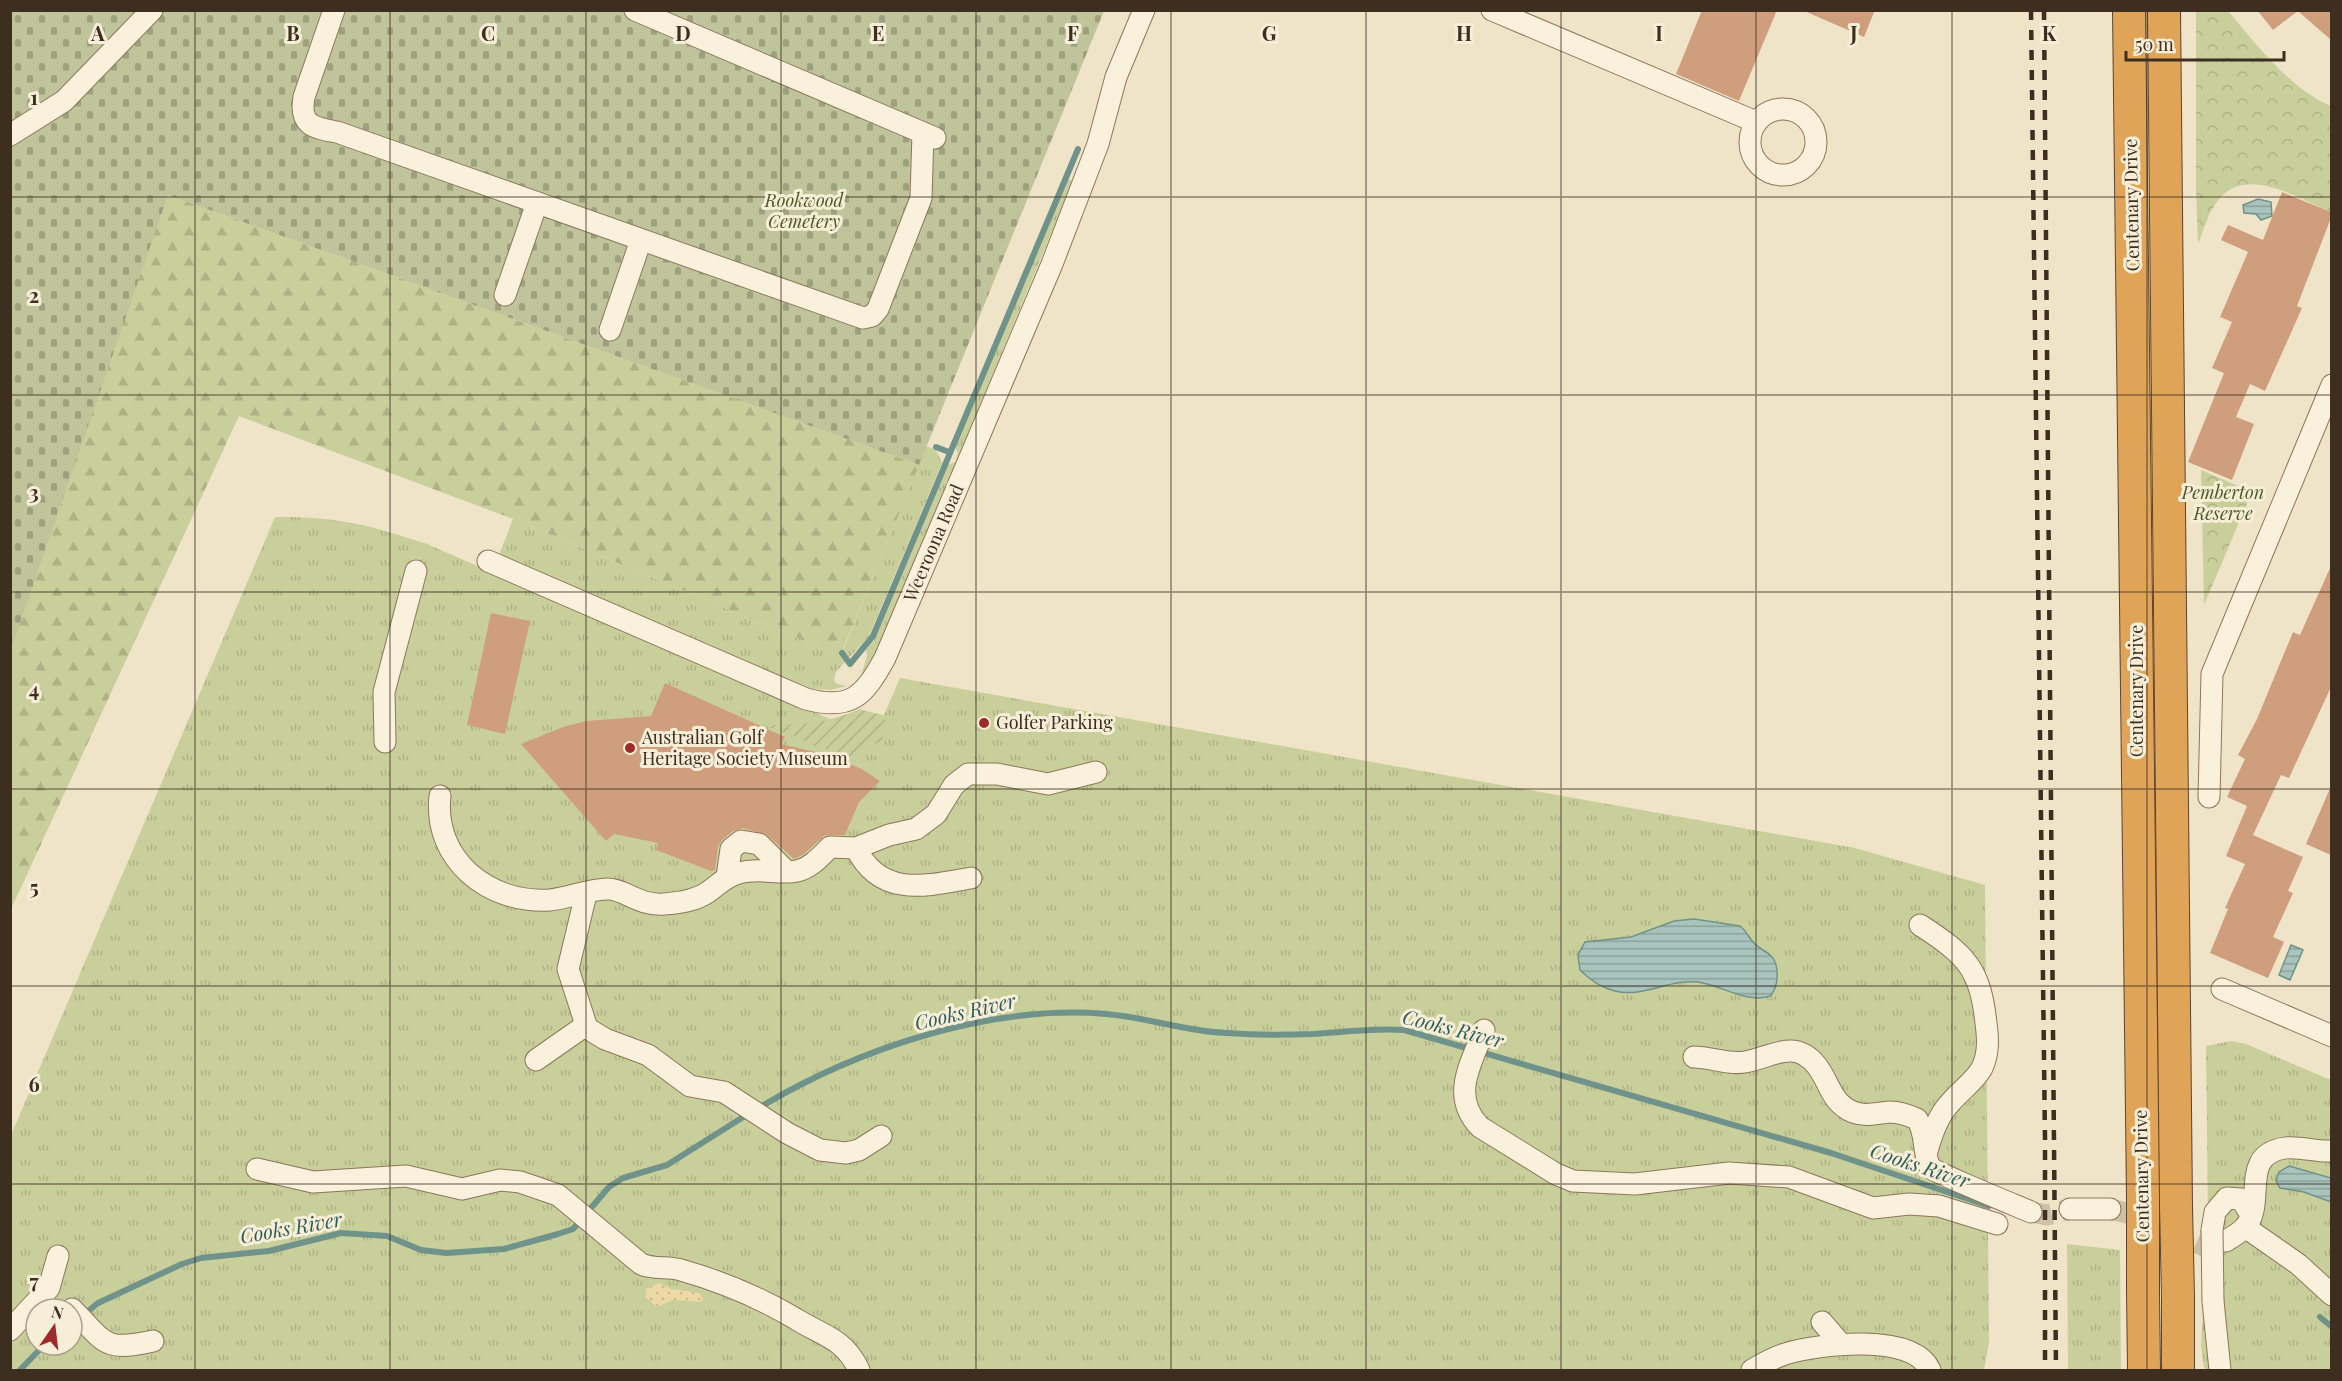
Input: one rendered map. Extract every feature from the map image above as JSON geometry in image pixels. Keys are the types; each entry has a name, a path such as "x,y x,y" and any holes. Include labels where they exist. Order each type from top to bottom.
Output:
{"highway":[{"name":"Centenary Drive","path":"2129,10 2144,1371"},
{"name":"Centenary Drive","path":"2164,10 2178,1371"}],"street":[{"path":"10,135 64,101 152,10"},
{"path":"334,10 304,97 302,111 307,122 319,129 337,132 863,318 872,316 878,309 921,198 930,136 635,10"},
{"name":"Weeroona Road","path":"488,561 806,699 839,704 861,694 876,675 889,649 1052,264 1098,144 1116,76 1144,10"},
{"path":"1492,10 1756,122"},
{"path":"505,295 537,203"},
{"path":"610,330 641,240"},
{"path":"2209,797 2212,674 2331,385"},
{"path":"385,742 384,692 416,571"},
{"path":"440,796 440,827 445,842 462,867 479,881 498,891 533,900 611,889 638,901 665,904 697,898 727,877 758,869 786,871 803,869 830,847 856,848 924,824 936,814 959,779 968,774 997,774 1048,784 1096,772"},
{"path":"727,877 731,849 741,841 759,844 786,871"},
{"path":"856,848 872,872 894,883 935,884 971,878"},
{"path":"586,894 568,969 586,1026 605,1039 648,1054 690,1086 724,1092 787,1133 820,1150 846,1153 859,1150 881,1136"},
{"path":"1920,925 1958,954 1976,974 1983,996 1988,1046 1983,1066 1972,1082 1945,1108 1926,1152"},
{"path":"2222,989 2331,1036"},
{"path":"536,1060 586,1026"},
{"path":"1484,1030 1467,1073 1464,1102 1470,1117 1480,1127 1556,1174 1573,1181 1635,1184 1729,1173 1789,1177 1873,1208 1909,1204 1939,1206 1997,1224"},
{"path":"1694,1057 1745,1062 1777,1050 1790,1050 1803,1054 1815,1063 1828,1089 1844,1108 1865,1115 1892,1112 1917,1119 1925,1136 1929,1166 1938,1174 1987,1191 2031,1212"},
{"path":"2248,1221 2256,1175 2262,1159 2273,1151 2287,1148 2331,1151"},
{"path":"257,1169 313,1182 406,1176 456,1189 508,1180 540,1187 565,1199 633,1259 647,1267 687,1272 732,1286 775,1306 838,1342 859,1371"},
{"path":"2220,1371 2213,1301 2219,1235 2215,1212 2227,1198 2241,1199 2248,1221 2331,1295"},
{"path":"2070,1209 2110,1209"},
{"path":"2219,1235 2248,1221"},
{"path":"57,1256 52,1282 59,1297"},
{"path":"21,1322 52,1282"},
{"path":"1822,1322 1841,1344"},
{"path":"84,1324 109,1344 126,1347 153,1341"},
{"path":"1752,1371 1788,1353 1841,1344 1894,1348 1919,1357 1930,1371"}],"green space":[{"name":"Rookwood Cemetery","path":"11,11 1104,11 919,465 168,195 11,649"},
{"path":"2196,11 2228,11 2288,77 2302,89 2331,106 2331,212 2275,188 2245,185 2232,189 2216,203 2198,244"},
{"path":"1068,179 1073,181 880,645 861,676 867,656 866,650 874,640 947,465 955,462 958,453 954,445"},
{"path":"168,195 919,465 840,656 513,519 239,416 11,909 11,487"},
{"path":"926,446 936,450 942,463 869,636 849,658 843,650"},
{"name":"Pemberton Reserve","path":"2201,470 2252,492 2204,605"},
{"path":"275,517 316,518 353,523 427,544 874,738 900,678 1855,848 1985,885 1989,1343 1984,1370 11,1370 11,1135"},
{"path":"513,519 840,656 846,661 836,672 834,680 837,684 847,686 831,690 812,689 499,555"},
{"path":"859,709 886,716 882,732 883,741 849,758 764,725 824,721"},
{"path":"2231,1041 2246,1044 2331,1080 2331,1370 2209,1370 2204,1368 2201,1346 2208,1219 2206,1046"},
{"path":"2067,1244 2120,1250 2121,1370 2068,1370"}],"sand":[{"path":"659,1283 671,1289 699,1293 703,1299 701,1302 673,1300 657,1307 646,1298 646,1289"}],"water":[{"path":"2258,199 2271,202 2272,216 2261,220 2256,214 2244,213 2243,205"},
{"path":"1694,919 1740,926 1757,946 1771,956 1776,965 1777,976 1770,996 1752,998 1698,982 1677,983 1636,992 1615,991 1601,986 1580,970 1578,955 1585,942 1631,937 1674,921"},
{"path":"2291,945 2303,950 2290,980 2279,975"},
{"path":"2289,1166 2331,1178 2331,1202 2304,1192 2280,1188 2276,1181 2279,1172"}],"building":[{"path":"1702,10 1777,10 1739,101 1676,74"},
{"path":"1802,10 1875,10 1864,37"},
{"path":"2257,10 2331,10 2331,40 2298,11 2273,30"},
{"path":"2282,192 2331,212 2331,218 2297,306 2302,308 2265,391 2250,384 2236,417 2254,424 2232,480 2188,462 2224,373 2212,368 2232,322 2220,317 2248,252 2221,240 2228,225 2263,240"},
{"path":"2331,566 2331,687 2289,778 2281,775 2253,835 2303,857 2288,891 2293,893 2273,937 2284,942 2268,978 2210,953 2228,909 2225,908 2245,864 2226,856 2247,806 2227,797 2245,759 2238,755 2257,719 2293,632 2300,635"},
{"path":"491,613 530,621 505,734 467,725"},
{"path":"665,683 785,737 781,744 824,754 862,769 880,781 859,802 845,835 825,835 804,854 794,859 767,835 743,828 733,831 722,840 718,847 715,870 711,871 656,850 658,843 614,834 606,841 521,744 563,727 586,721 651,716"},
{"path":"2331,786 2331,855 2306,844"}],"waterway":[{"path":"842,653 850,664 873,636 1078,149"},
{"path":"936,447 949,452"},
{"name":"Cooks River","path":"757,1109 837,1067 880,1050 925,1035 1016,1016 1062,1013 1106,1014 1197,1030 1248,1034 1404,1030 1831,1153 1989,1206"},
{"name":"Cooks River","path":"84,1314 98,1303 182,1264 201,1258 269,1251 341,1233 387,1236 421,1250 446,1253 504,1249 558,1234 573,1229 609,1187 623,1178 667,1165 748,1114"},
{"name":"Cooks River","path":"2320,1317 2332,1327"},
{"name":"Cooks River","path":"20,1370 32,1357"}],"tunnel":[{"path":"2031,1212 2047,1215 2070,1209"},
{"path":"2110,1209 2131,1214 2204,1246 2217,1245 2226,1241"}],"railway":[{"path":"2031,10 2045,1139 2045,1370"},
{"path":"2044,10 2056,1370"}],"place":[{"name":"Golfer Parking","path":"984,723"},
{"name":"Australian Golf Heritage Society Museum","path":"630,748"}]}
